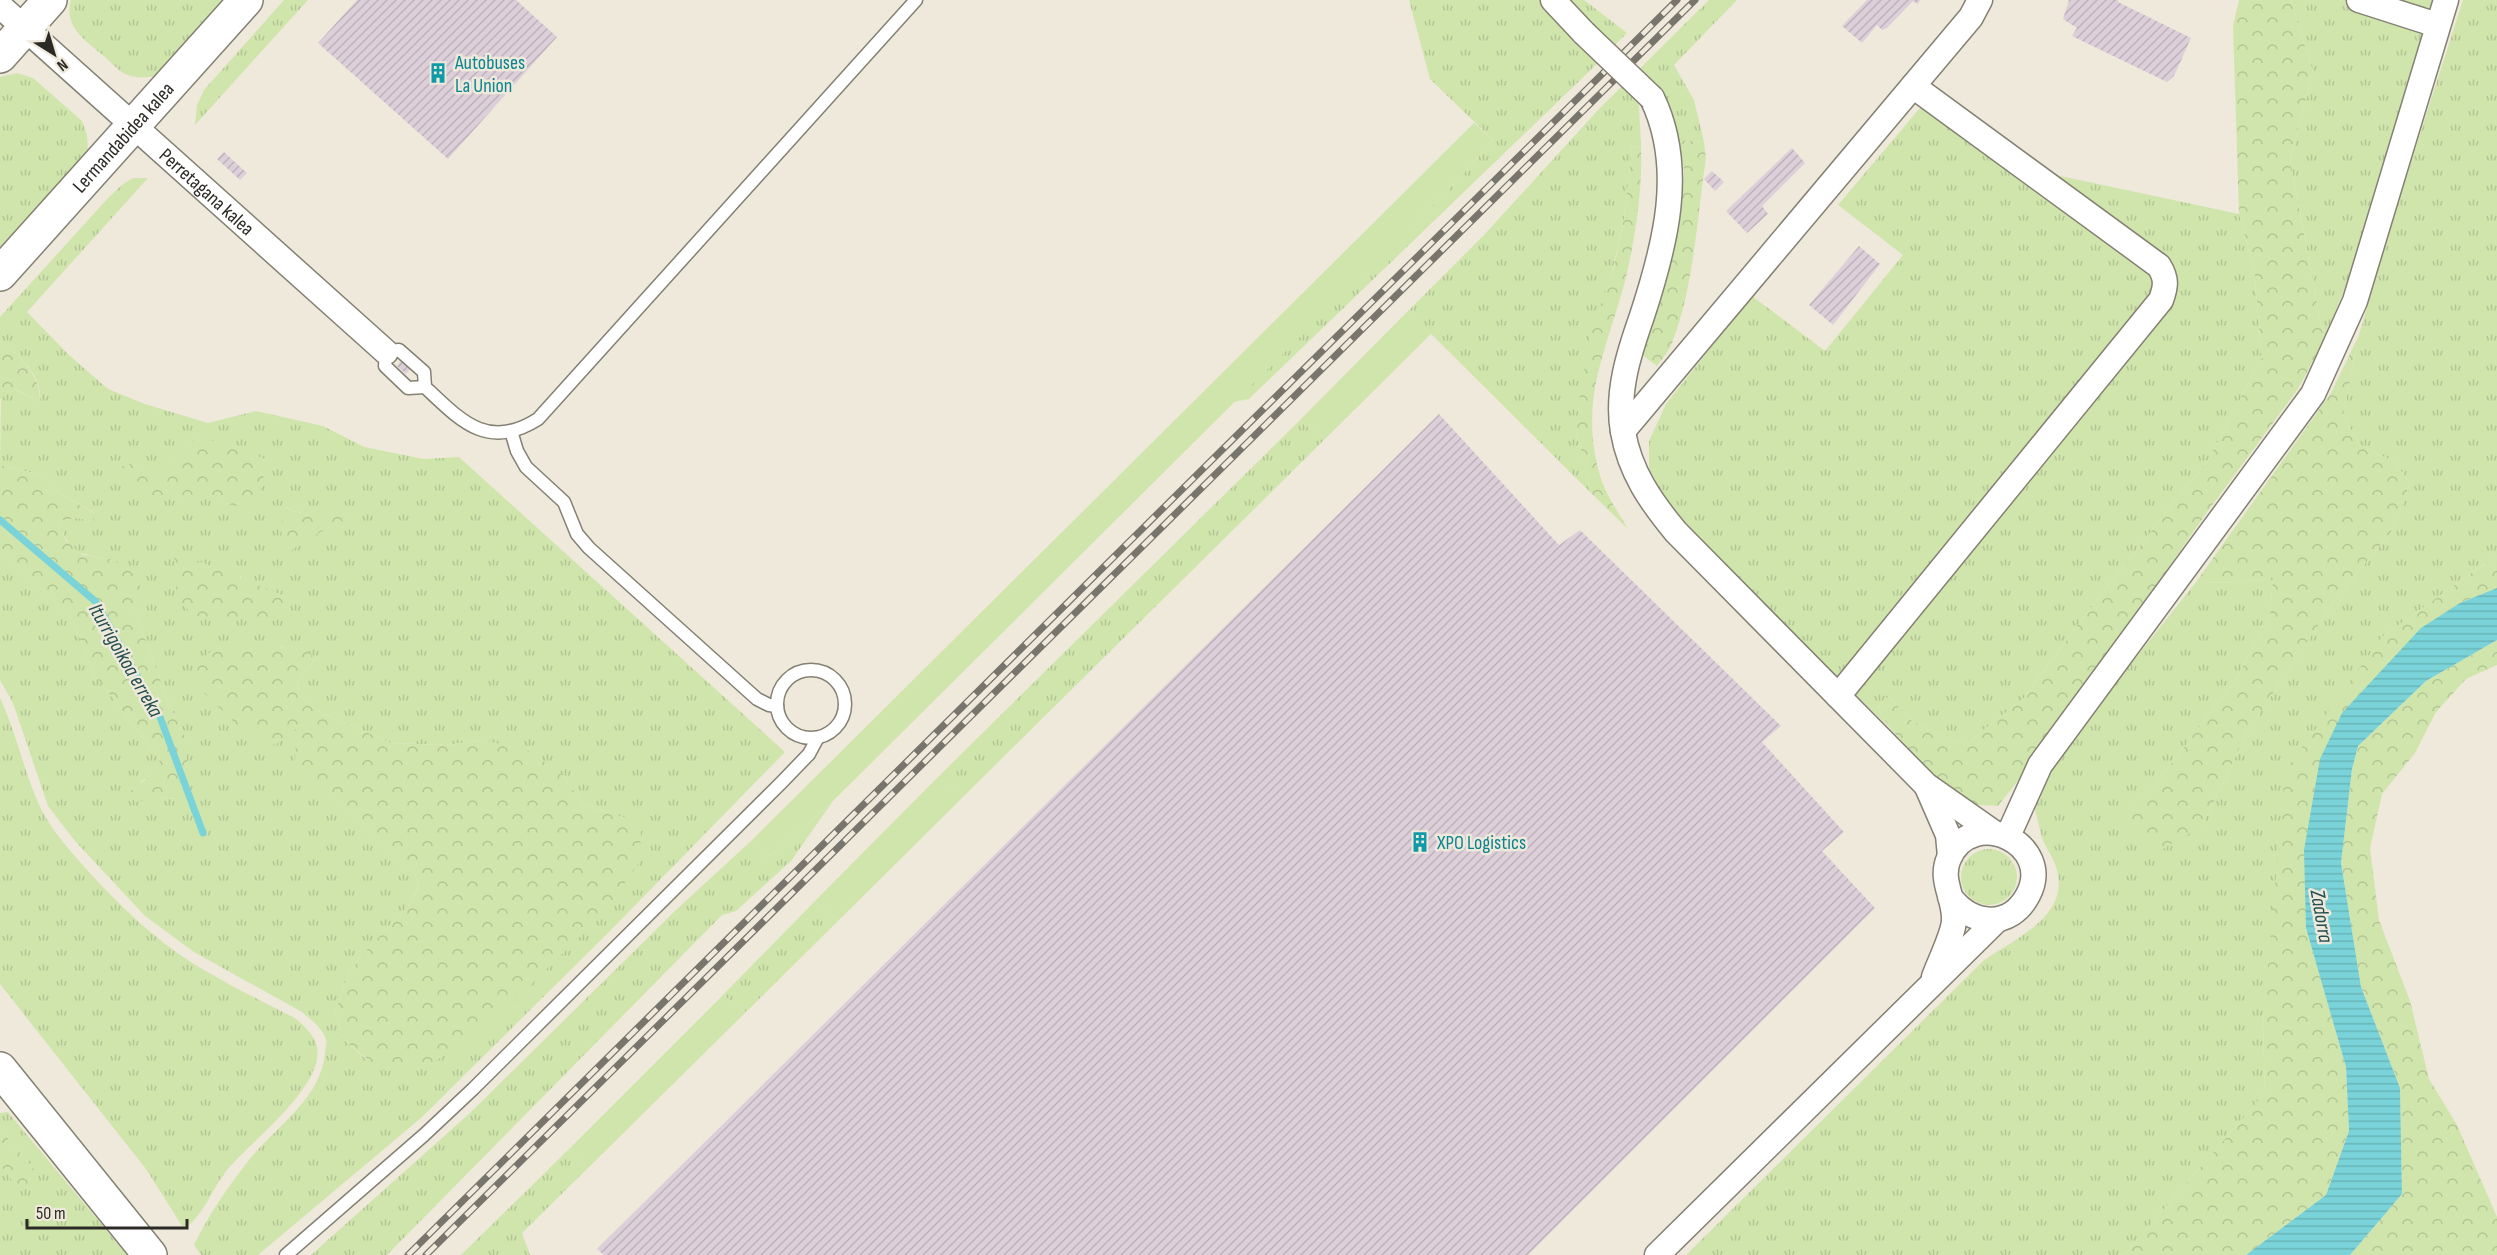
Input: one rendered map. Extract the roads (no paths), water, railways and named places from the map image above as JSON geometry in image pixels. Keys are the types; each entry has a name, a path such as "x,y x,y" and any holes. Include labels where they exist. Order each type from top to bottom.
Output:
{"street":[{"path":"0,56 50,0"},
{"name":"Lermandabidea kalea","path":"0,274 246,0"},
{"path":"1553,0 1652,98 1662,119 1668,144 1669,212 1659,264 1627,362 1622,389 1623,431 1629,458 1652,503 1676,532 1926,785 2021,845 2030,858 2033,874 2031,890 2024,904 2012,914 1997,920 1983,920 1970,916 1950,897"},
{"path":"1623,431 1971,17 1980,0"},
{"path":"2358,0 2437,25"},
{"path":"2001,834 2040,765 2313,394 2355,301 2445,0"},
{"name":"Perretagana kalea","path":"0,6 386,352"},
{"path":"1838,696 2161,300 2166,287 2166,277 2159,266 1913,86"},
{"path":"1926,785 1948,835 1950,856"},
{"path":"1931,985 1954,922 1946,884 1946,870 1950,856 1957,846 1968,838 1980,833 2001,834"},
{"path":"1657,1255 1997,920"},
{"path":"0,1069 150,1255"}],"lane":[{"path":"425,387 408,388 385,366 386,352 399,350 424,372 425,387 460,420 472,427 490,432 511,431 527,426 550,408 916,0"},
{"path":"511,431 517,451 526,467 564,502 577,534 589,548 757,699 777,706"},
{"path":"813,669 827,673 839,682 845,695 846,710 840,723 830,733 817,739 802,738 789,731 780,720 777,706 779,692 787,679 799,671 813,669"},
{"path":"286,1255 424,1135 473,1089 781,783 809,754 817,739"}],"water":[{"name":"Zadorra","path":"2497,588 2497,640 2426,681 2358,746 2352,769 2341,863 2361,987 2400,1088 2402,1194 2350,1255 2246,1255 2326,1195 2349,1131 2346,1067 2306,928 2304,850 2320,759 2342,713 2421,628 2460,603"}],"waterway":[{"name":"Iturrigoikoa erreka","path":"0,520 96,602 160,717 203,833"}],"railway":[{"path":"408,1255 1677,0"},
{"path":"426,1255 1695,0"}],"place":[{"name":"Autobuses La Union","path":"438,73"},
{"name":"XPO Logistics","path":"1420,842"}]}
